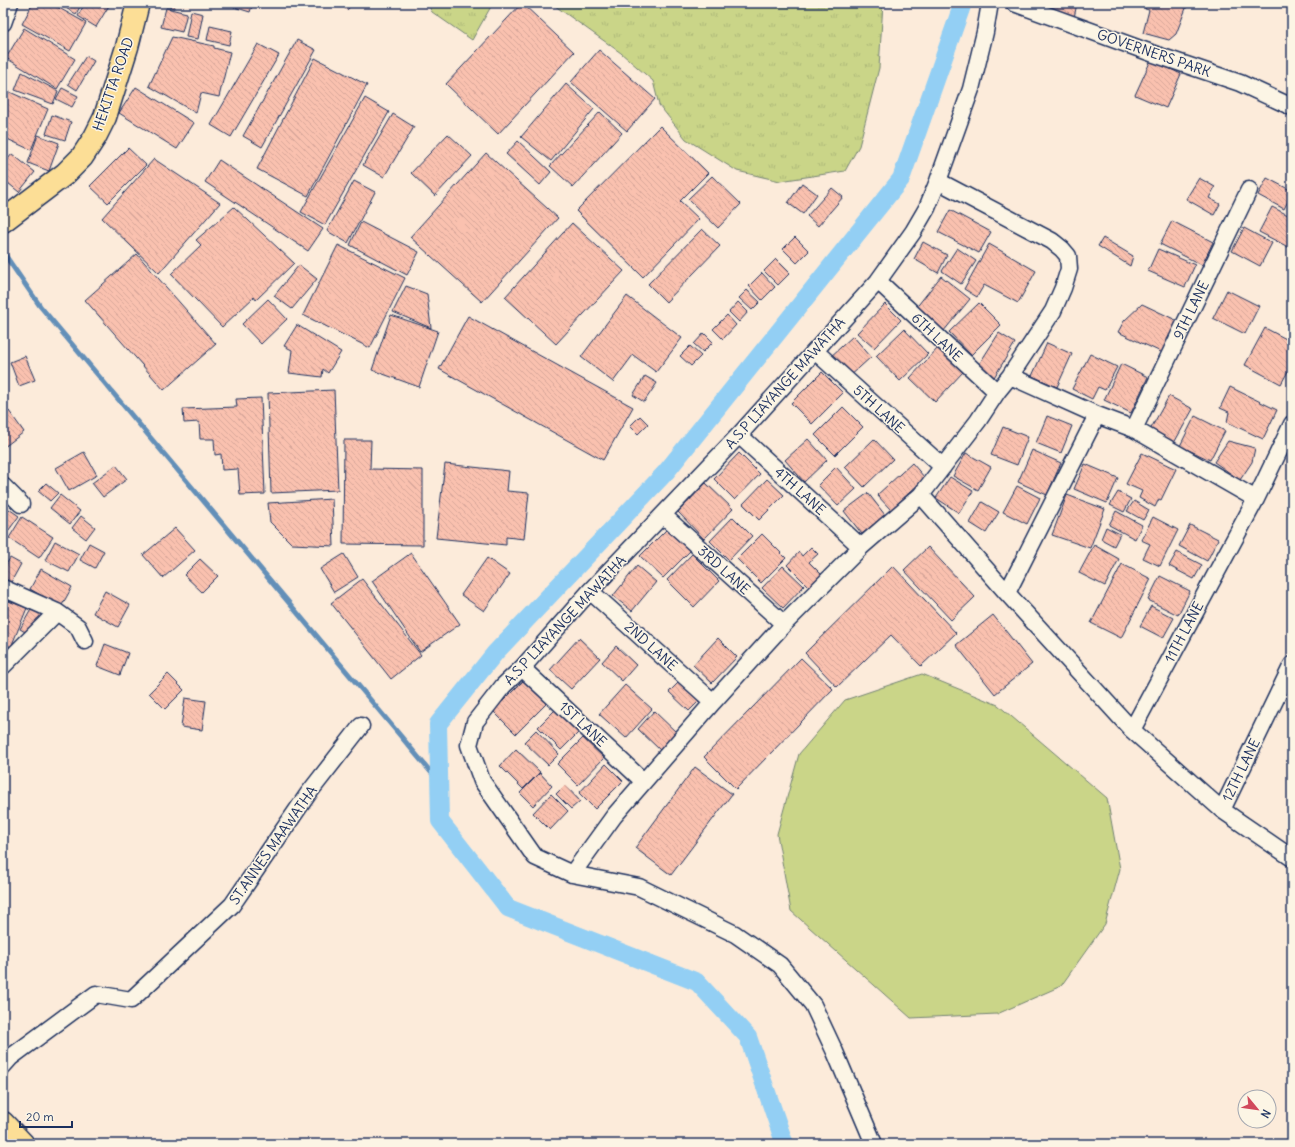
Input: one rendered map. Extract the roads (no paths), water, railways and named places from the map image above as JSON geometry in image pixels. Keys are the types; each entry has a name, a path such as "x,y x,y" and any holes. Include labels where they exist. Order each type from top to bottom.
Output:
{"main road":[{"name":"HEKITTA ROAD","path":"3,221 65,174 82,157 105,117 127,47 138,3"},
{"path":"3,1123 24,1144"}],"street":[{"name":"A.S.P LIAYANGE MAWATHA","path":"874,1144 835,1052 813,1005 780,965 735,934 639,887 572,874 535,857 482,781 469,745 476,722 503,686 522,668 590,591 739,435 815,351 878,281 913,232 938,181 971,89 985,32 990,3"},
{"name":"GOVERNERS PARK","path":"1014,3 1154,54 1240,83 1292,107"},
{"path":"572,874 614,816 643,781 784,624 862,547 921,495 978,421 997,392 1010,376 1052,311 1063,288 1069,268 1068,256 1062,249 1052,242 938,181"},
{"name":"9TH LANE","path":"1134,429 1249,190"},
{"name":"6TH LANE","path":"878,281 997,392"},
{"name":"5TH LANE","path":"815,351 943,467"},
{"path":"1010,376 1097,415 1134,429 1256,499 1292,424"},
{"path":"1006,593 1097,415"},
{"name":"4TH LANE","path":"739,435 862,547"},
{"path":"3,486 21,504"},
{"path":"921,495 1006,593 1132,730"},
{"name":"11TH LANE","path":"1132,730 1256,499"},
{"name":"3RD LANE","path":"663,515 784,624"},
{"path":"3,588 57,612 78,627 85,641"},
{"name":"2ND LANE","path":"590,591 713,702"},
{"path":"3,666 57,612"},
{"name":"12TH LANE","path":"1132,730 1222,810 1292,665"},
{"name":"1ST LANE","path":"522,668 643,781"},
{"name":"ST.ANNES MAAWATHA","path":"3,1066 12,1057 96,994 131,1000 232,905 308,794 361,726"},
{"path":"1222,810 1292,858"}],"waterway":[{"path":"786,1144 784,1142 748,1037 697,982 508,908 440,821 438,724 495,653 666,472 901,179 963,3"},
{"path":"3,252 40,306 440,783"}]}
